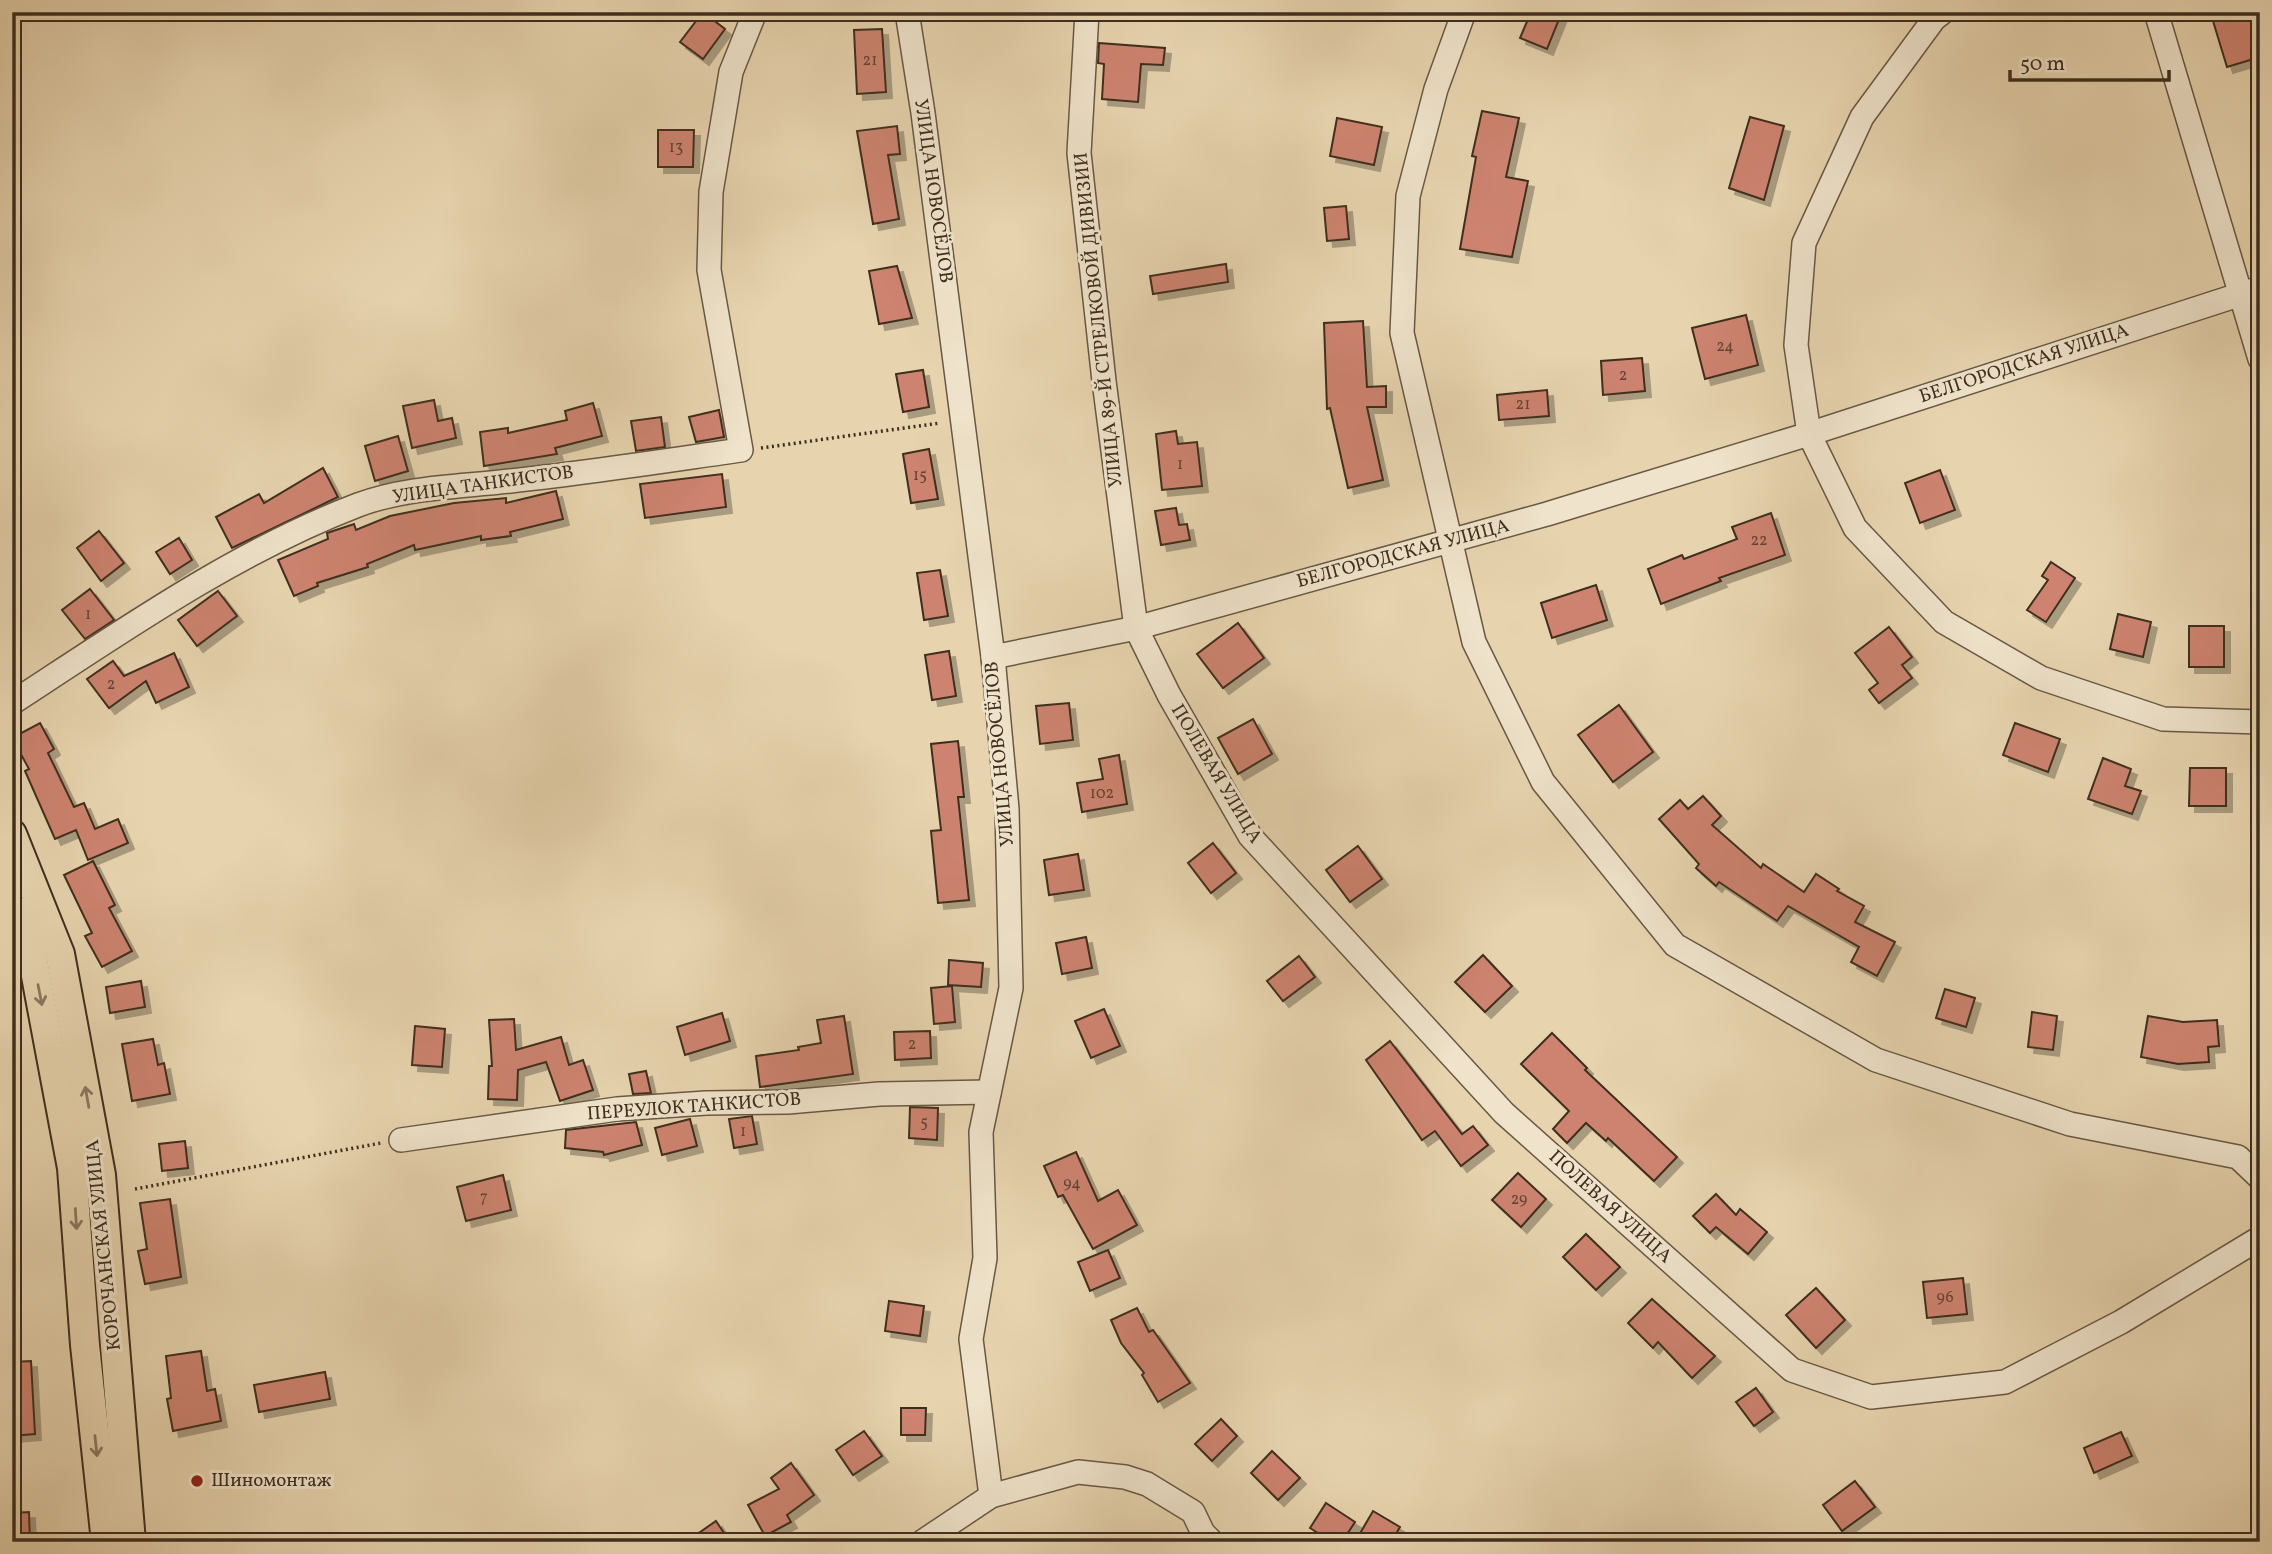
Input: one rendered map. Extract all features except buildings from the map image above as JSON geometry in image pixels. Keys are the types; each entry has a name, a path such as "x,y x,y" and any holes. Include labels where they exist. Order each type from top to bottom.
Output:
{"main road":[{"name":"КОРОЧАНСКАЯ УЛИЦА","path":"12,834 60,954 101,1175 131,1542"},
{"name":"КОРОЧАНСКАЯ УЛИЦА","path":"12,907 33,960 72,1168 85,1345 106,1542"}],"street":[{"path":"741,450 709,270 711,192 731,72 755,12"},
{"name":"УЛИЦА НОВОСЁЛОВ","path":"907,12 923,113 993,657 1007,809 1011,988 981,1132 985,1258 971,1339 991,1496"},
{"name":"УЛИЦА 89-Й СТРЕЛКОВОЙ ДИВИЗИИ","path":"1087,12 1079,153 1104,381 1136,628"},
{"path":"1464,12 1436,89 1408,196 1402,333 1474,642 1543,782 1675,945 1876,1060 2070,1124 2238,1157 2260,1178"},
{"path":"1943,12 1934,19 1862,117 1804,243 1797,345 1808,435 1855,528 1944,622 2041,678 2163,719 2260,722"},
{"path":"2156,12 2250,291 2260,359"},
{"name":"БЕЛГОРОДСКАЯ УЛИЦА","path":"993,657 1136,628 1449,541 1808,435 2250,291"},
{"name":"УЛИЦА ТАНКИСТОВ","path":"12,702 154,611 224,570 359,505 429,488 511,481 741,450"},
{"name":"ПОЛЕВАЯ УЛИЦА","path":"1136,628 1168,695 1250,836 1504,1113 1792,1370 1871,1397 2005,1382 2121,1322 2260,1238"},
{"name":"ПЕРЕУЛОК ТАНКИСТОВ","path":"401,1140 617,1109 706,1103 788,1102 879,1094 989,1092"},
{"path":"922,1542 991,1496 1078,1472 1125,1477 1147,1484 1192,1512 1203,1533 1212,1542"}],"path":[{"path":"741,450 962,420"},
{"path":"135,1189 401,1140"}],"place":[{"name":"Шиномонтаж","path":"197,1481"}]}
